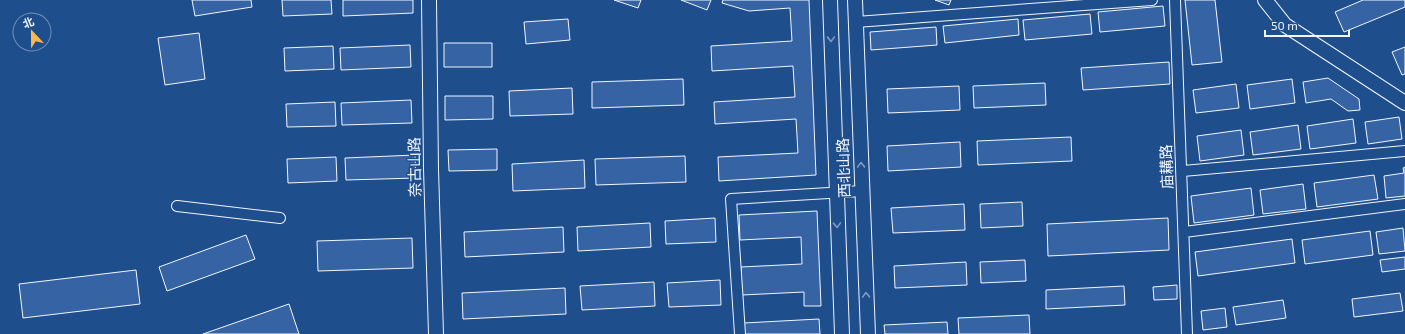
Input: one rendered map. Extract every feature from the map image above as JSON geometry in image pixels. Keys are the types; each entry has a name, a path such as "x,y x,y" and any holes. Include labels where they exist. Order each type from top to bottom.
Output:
{"main road":[{"name":"奈古山路","path":"429,0 431,169 436,334"},
{"name":"西北山路","path":"830,0 842,334"},
{"name":"西北山路","path":"855,0 868,334"},
{"path":"1265,0 1285,25 1405,103"}],"street":[{"path":"856,22 1152,0"},
{"name":"庙耩路","path":"1175,0 1187,334"},
{"path":"1182,171 1405,151"},
{"path":"740,334 731,199 862,192"},
{"path":"1184,232 1405,204"},
{"path":"177,206 280,218"}],"building":[{"path":"192,0 251,0 252,7 195,16"},
{"path":"282,0 331,0 332,14 283,16"},
{"path":"343,0 413,0 413,13 343,16"},
{"path":"614,0 641,0 638,8"},
{"path":"681,0 711,0 707,10"},
{"path":"723,0 809,0 816,175 719,181 718,157 798,153 796,119 715,124 714,102 795,97 793,66 712,71 711,46 792,41 790,8 749,11 722,3"},
{"path":"935,0 951,0 949,5"},
{"path":"1185,0 1215,0 1222,62 1192,65"},
{"path":"1363,0 1405,0 1405,7 1344,32 1335,12"},
{"path":"1163,6 1165,26 1100,32 1098,12"},
{"path":"1090,14 1092,34 1025,40 1023,20"},
{"path":"568,19 570,40 526,44 524,22"},
{"path":"1018,19 1019,35 945,43 943,26"},
{"path":"936,27 937,45 871,50 870,32"},
{"path":"199,33 205,79 165,85 158,38"},
{"path":"444,43 492,43 492,67 444,67"},
{"path":"410,45 411,67 341,70 340,48"},
{"path":"333,46 334,69 285,71 284,48"},
{"path":"1405,47 1405,74 1402,75 1392,52"},
{"path":"1169,62 1170,84 1083,90 1081,68"},
{"path":"1328,78 1359,99 1360,110 1348,111 1331,99 1306,103 1303,82"},
{"path":"683,79 684,105 592,108 592,82"},
{"path":"1292,79 1295,103 1250,109 1247,85"},
{"path":"1045,83 1046,105 974,108 973,86"},
{"path":"1236,84 1239,108 1196,113 1193,90"},
{"path":"959,86 960,110 888,113 887,89"},
{"path":"572,88 573,114 510,116 509,91"},
{"path":"445,96 493,96 493,119 445,120"},
{"path":"411,100 412,123 342,125 341,103"},
{"path":"335,102 336,126 287,127 286,104"},
{"path":"1399,117 1402,139 1368,144 1365,122"},
{"path":"1353,119 1356,143 1310,149 1307,126"},
{"path":"1298,125 1301,149 1253,155 1250,132"},
{"path":"1241,130 1244,155 1200,161 1197,136"},
{"path":"1071,137 1072,161 978,165 977,141"},
{"path":"960,142 961,167 888,171 887,146"},
{"path":"497,149 497,170 449,171 448,150"},
{"path":"415,155 416,178 346,180 345,158"},
{"path":"685,156 686,182 596,185 595,159"},
{"path":"336,157 337,181 288,183 287,159"},
{"path":"584,160 585,188 513,191 512,164"},
{"path":"1405,167 1405,196 1386,198 1384,176 1404,173 1403,168"},
{"path":"1374,175 1378,199 1317,207 1314,183"},
{"path":"1303,184 1306,209 1263,214 1260,190"},
{"path":"1251,188 1254,215 1194,223 1191,196"},
{"path":"1022,202 1023,226 981,228 980,204"},
{"path":"964,204 965,230 893,233 891,208"},
{"path":"817,211 821,306 804,306 804,292 742,295 741,267 802,264 801,237 740,240 739,215"},
{"path":"715,218 716,242 666,244 665,221"},
{"path":"1168,218 1169,250 1048,256 1047,224"},
{"path":"650,223 651,247 578,251 577,227"},
{"path":"563,227 564,252 465,257 464,232"},
{"path":"1403,228 1405,251 1379,254 1376,232"},
{"path":"1370,231 1373,255 1305,264 1302,240"},
{"path":"246,235 255,259 167,291 159,267"},
{"path":"412,238 413,268 318,271 317,241"},
{"path":"1292,239 1295,263 1198,276 1195,252"},
{"path":"1405,257 1405,269 1382,272 1380,260"},
{"path":"1025,260 1026,281 981,283 980,262"},
{"path":"966,262 967,285 895,288 894,266"},
{"path":"136,270 140,304 23,318 19,284"},
{"path":"720,280 721,305 669,307 667,283"},
{"path":"654,282 655,306 582,310 580,286"},
{"path":"1177,285 1177,299 1154,300 1153,287"},
{"path":"1124,286 1125,305 1046,309 1046,290"},
{"path":"565,288 566,314 463,319 462,293"},
{"path":"1400,293 1403,311 1354,317 1352,299"},
{"path":"1283,300 1286,318 1236,325 1233,307"},
{"path":"289,304 299,334 203,334"},
{"path":"1225,308 1227,327 1203,330 1201,311"},
{"path":"1029,315 1030,334 959,334 958,318"},
{"path":"819,319 820,334 744,334 744,323"},
{"path":"947,322 948,334 885,334 884,325"}]}
